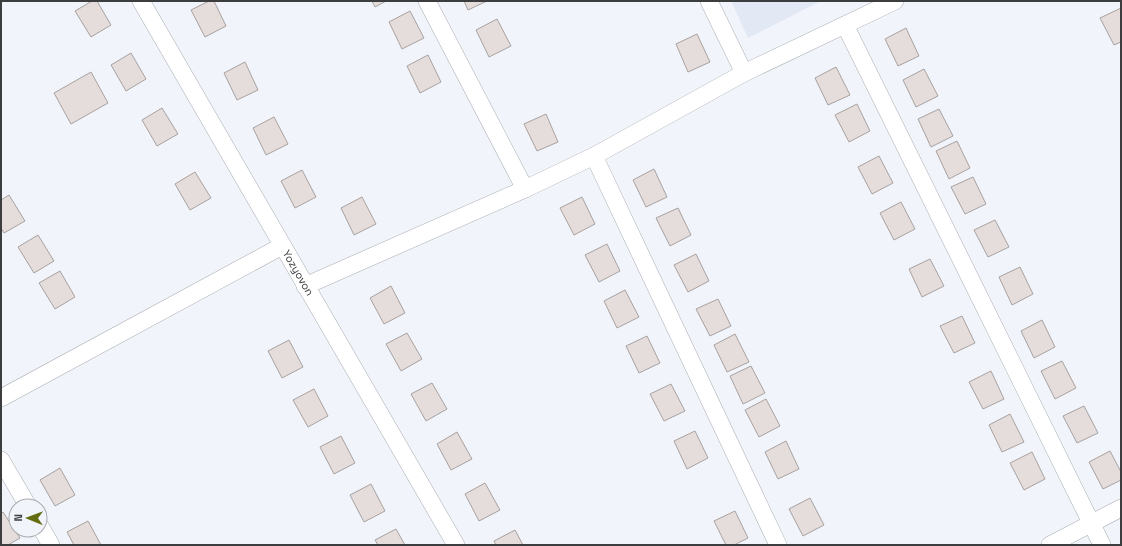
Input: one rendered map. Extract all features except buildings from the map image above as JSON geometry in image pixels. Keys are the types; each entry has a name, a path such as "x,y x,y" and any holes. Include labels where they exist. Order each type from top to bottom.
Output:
{"street":[{"name":"Yozyovon","path":"141,1 456,545"},
{"path":"427,1 525,189"},
{"path":"708,1 744,73"},
{"path":"305,286 525,189 594,156 744,73 895,1"},
{"path":"845,25 1102,545"},
{"path":"594,156 778,545"},
{"path":"1,398 282,246"},
{"path":"1,460 23,498"},
{"path":"1050,545 1121,508"}],"shaded area":[{"path":"731,1 821,1 748,38"}]}
